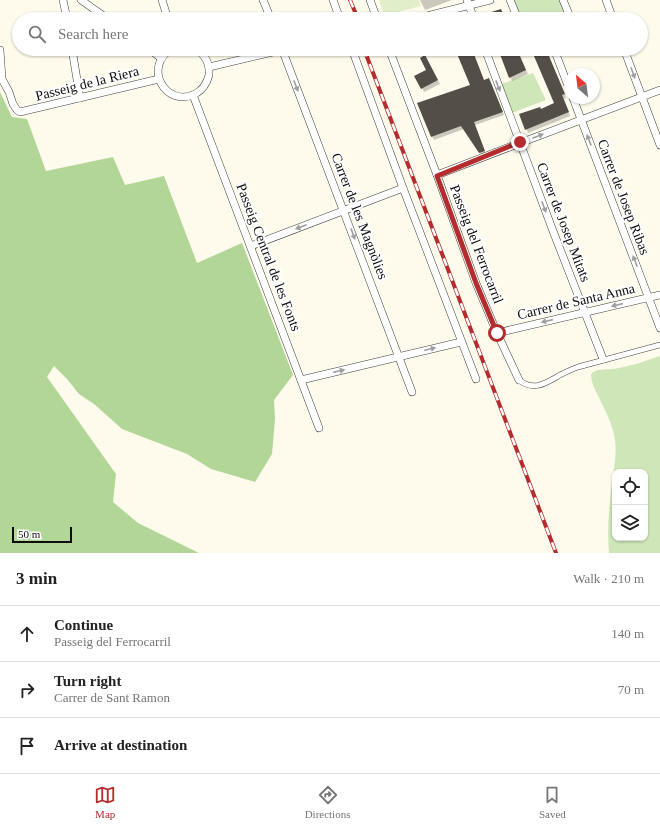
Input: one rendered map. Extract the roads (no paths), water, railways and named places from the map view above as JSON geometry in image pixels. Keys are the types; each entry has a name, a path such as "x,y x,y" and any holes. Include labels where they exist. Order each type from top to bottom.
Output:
{"street":[{"path":"63,0 66,12"},
{"path":"81,0 98,12"},
{"path":"162,0 166,12"},
{"path":"263,0 268,12"},
{"path":"333,0 337,12"},
{"path":"370,0 374,12"},
{"path":"437,12 468,2 490,0"},
{"path":"510,0 515,12"},
{"path":"563,0 568,12"},
{"path":"606,0 610,12"},
{"path":"468,2 472,12"},
{"path":"0,50 1,78"},
{"path":"73,56 80,98"},
{"path":"158,56 161,58 158,67 158,74 163,88 174,96 184,97 198,92 208,80 209,68 204,56"},
{"path":"209,68 256,56"},
{"name":"Carrer de les Magnòlies","path":"287,56 412,392"},
{"path":"355,56 402,188 476,379"},
{"name":"Passeig del Ferrocarril","path":"392,56 476,283 519,380"},
{"name":"Carrer de Josep Mitats","path":"488,56 604,359"},
{"path":"557,56 564,75"},
{"path":"627,56 660,145"},
{"name":"Passeig de la Riera","path":"1,78 9,92 13,104 20,112 159,79"},
{"path":"437,176 520,142 660,90"},
{"name":"Passeig Central de les Fonts","path":"193,95 319,428"},
{"name":"Carrer de Josep Ribas","path":"575,104 660,328"},
{"path":"251,246 402,188"},
{"name":"Carrer de Santa Anna","path":"497,333 660,295"},
{"path":"301,380 461,342"},
{"path":"519,380 524,384 532,386 541,384 578,367 660,345"}],"railway":[{"path":"350,0 355,12"},
{"path":"367,56 556,553"}]}
